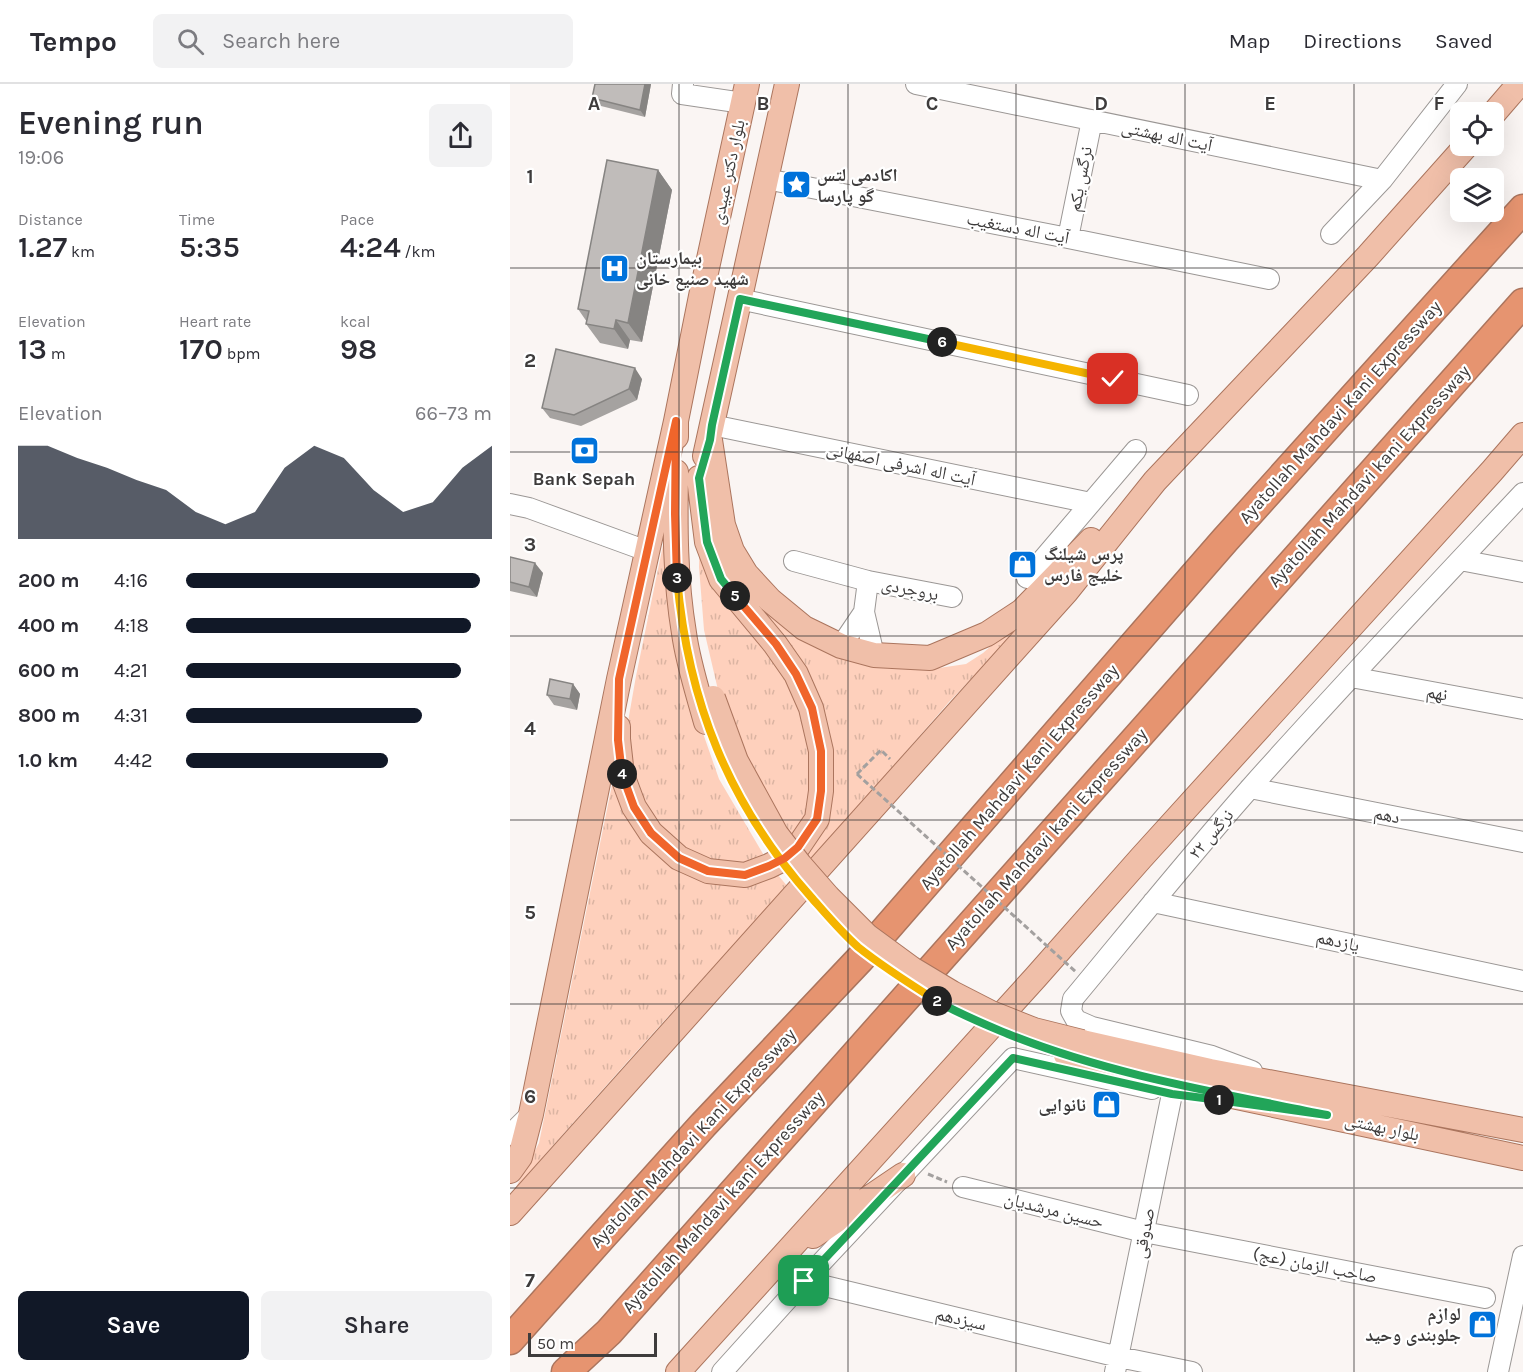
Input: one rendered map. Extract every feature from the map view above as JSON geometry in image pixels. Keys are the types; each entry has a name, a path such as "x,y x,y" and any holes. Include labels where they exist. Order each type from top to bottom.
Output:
{"highway":[{"name":"Ayatollah Mahdavi Kani Expressway","path":"510,1340 695,1134 860,959 1225,540 1523,209"},
{"name":"Ayatollah Mahdavi kani Expressway","path":"566,1372 609,1332 1523,303"}],"main road":[{"path":"787,84 699,478 691,553 693,596 695,620 714,698 736,761 776,834 828,897 867,936 912,969 952,993 991,1013 1034,1029 1074,1049"},
{"path":"1503,102 1519,84"},
{"name":"بلوار دکتر عبیدی","path":"745,94 676,421 675,532 679,596 691,670 706,722 726,770 769,845 796,880 858,946 903,980 943,1004 984,1024 1074,1049"},
{"path":"711,432 723,525 732,551 746,574 770,600 804,628 841,646 874,655 930,658 987,634 1022,611 1080,550 1155,481 1368,256 1457,156"},
{"path":"510,1171 520,1157 531,1113 619,679 676,421"},
{"path":"678,1372 1523,435"},
{"path":"1492,471 1523,453"},
{"path":"619,679 618,740 622,775 634,807 651,833 679,858 708,871 745,875 785,858 798,847 817,819 821,791 821,751 812,708 796,674 776,644 721,579 707,542 699,478"},
{"path":"510,1214 1051,609 1155,481"},
{"name":"بلوار بهشتی","path":"1074,1049 1146,1057 1523,1130"},
{"name":"بلوار بهشتی","path":"1074,1049 1125,1071 1199,1089 1523,1158"},
{"path":"784,1255 906,1171"}],"street":[{"path":"682,84 682,94 745,94"},
{"name":"آیت اله بهشتی","path":"916,84 1383,180"},
{"path":"1331,234 1383,180 1457,84"},
{"name":"نرگس یکم","path":"1068,237 1092,120"},
{"name":"آیت اله دستغیب","path":"766,179 1068,237 1269,279"},
{"path":"740,299 1188,395"},
{"name":"آیت اله اشرفی اصفهانی","path":"711,432 1091,503"},
{"path":"1027,578 1136,450"},
{"name":"نرگس ۲۲","path":"1291,1086 1212,1056 1092,1027 1076,1020 1071,1011 1073,999 1250,788 1523,493"},
{"path":"510,504 529,508 647,550"},
{"path":"1460,560 1523,573"},
{"name":"بروجردی","path":"794,561 868,581 952,597"},
{"name":"بروجردی","path":"868,581 864,612 874,655"},
{"name":"بروجردی","path":"841,646 864,612"},
{"name":"نهم","path":"1351,677 1523,709"},
{"name":"دهم","path":"1250,788 1523,842"},
{"name":"یازدهم","path":"1153,902 1523,981"},
{"path":"722,1372 1013,1058 1172,1094 1327,1115"},
{"name":"صدوقی","path":"1117,1364 1172,1094"},
{"path":"510,1135 531,1113"},
{"name":"حسین مرشدیان","path":"963,1187 1144,1232"},
{"name":"صاحب الزمان (عج)","path":"1144,1232 1485,1298"},
{"path":"1498,1372 1523,1256"},
{"name":"سیزدهم","path":"804,1281 1117,1364 1192,1372"}],"path":[{"path":"881,750 857,774 1077,973"},
{"path":"906,1171 963,1187"}],"green space":[{"path":"669,516 684,679 719,779 766,859 750,864 712,861 678,843 649,815 632,779 626,733"},
{"path":"700,530 743,615 797,697 810,743 810,805 800,829 791,838 742,762 718,690 704,630 699,567"},
{"path":"751,593 915,668 939,668 966,664 983,653 1042,600 1016,632 949,702 838,830 809,860 803,854 833,773 751,607"},
{"path":"613,780 624,811 733,883 760,882 778,875 788,887 515,1189 539,1143"}],"building":[{"path":"595,84 645,84 640,110 592,98"},
{"path":"607,160 658,170 628,323 616,320 614,329 586,324 589,311 578,309"},
{"path":"556,349 635,368 629,389 574,415 542,408"},
{"path":"510,557 535,563 529,587 510,582"},
{"path":"550,679 573,684 570,699 547,695"}],"place":[{"name":"اکادمی لتس گو پارسا","path":"796,185"},
{"name":"بیمارستان شهید صنیع خانی","path":"615,268"},
{"name":"Bank Sepah","path":"584,450"},
{"name":"پرس شیلنگ خلیج فارس","path":"1023,564"},
{"name":"نانوایی","path":"1107,1105"},
{"name":"لوازم جلوبندی وحید","path":"1482,1324"}],"route":[{"path":"804,1281 1013,1058 1172,1094 1327,1115 1199,1089 1125,1071 1028,1042 943,1004 903,980 858,946 825,912 796,880 769,845 726,770 706,722 691,670 676,569 676,421 619,679 618,740 622,775 634,807 651,833 679,858 708,871 745,875 769,866 785,858 798,847 817,819 821,791 821,751 812,708 796,674 776,644 721,579 707,542 699,478 710,440 740,299 1113,379"}]}
